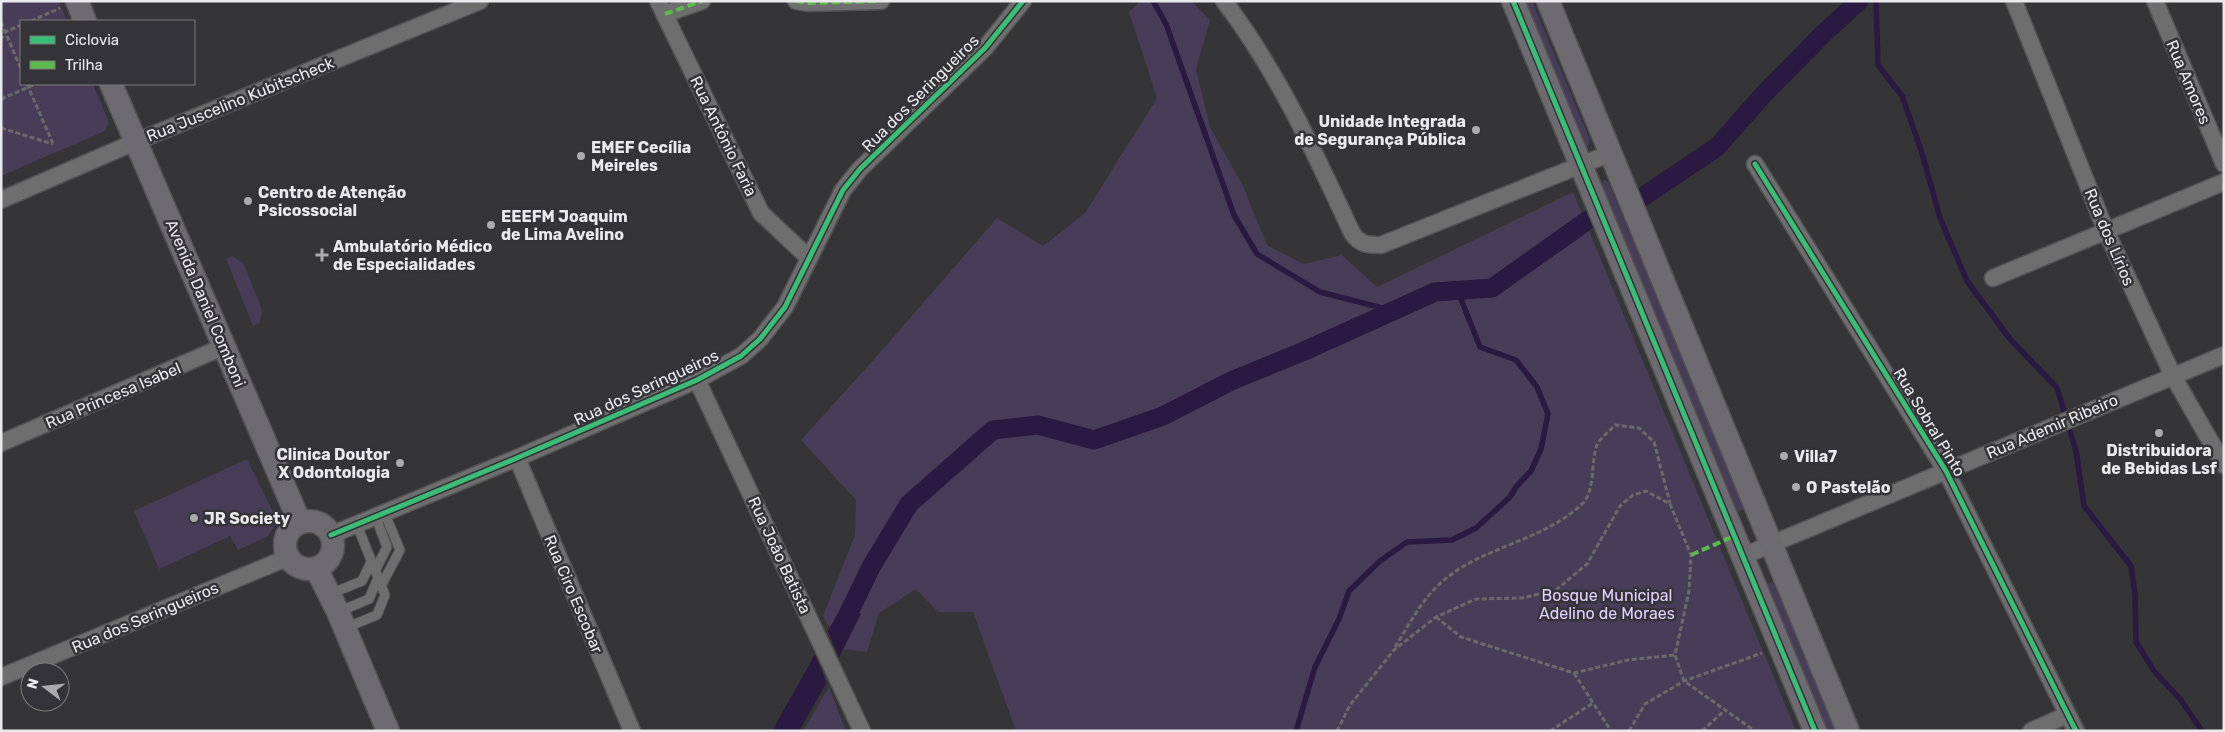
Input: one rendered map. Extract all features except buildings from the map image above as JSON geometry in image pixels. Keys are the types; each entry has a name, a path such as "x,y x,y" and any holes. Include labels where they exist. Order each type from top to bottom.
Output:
{"street":[{"name":"Rua Juscelino Kubitscheck","path":"1,200 135,142 480,1"},
{"path":"662,8 702,1"},
{"path":"796,1 808,3 881,1"},
{"name":"Rua dos Seringueiros","path":"331,535 517,458 697,380 741,356 760,339 784,307 843,190 854,176 985,48 1023,1"},
{"path":"1224,1 1244,27 1285,97 1352,233 1358,241 1367,245 1381,245 1611,153"},
{"path":"1513,1 1815,731"},
{"path":"1548,1 1848,731"},
{"name":"Rua dos Lírios","path":"2014,1 2106,231 2172,376 2224,465"},
{"name":"Rua Amores","path":"2155,1 2224,164"},
{"path":"68,5 84,20"},
{"name":"Rua Antônio Faria","path":"662,8 762,213 809,258"},
{"name":"Avenida Daniel Comboni","path":"111,85 300,523"},
{"name":"Rua Sobral Pinto","path":"1756,164 1946,470 2076,731"},
{"path":"1993,278 2224,182"},
{"name":"Rua Princesa Isabel","path":"1,443 225,346"},
{"name":"Rua Ademir Ribeiro","path":"1743,556 2224,355"},
{"name":"Rua João Batista","path":"697,380 862,731"},
{"name":"Rua Ciro Escobar","path":"517,458 632,731"},
{"path":"314,521 321,524 331,535 333,551 324,564 316,568 301,567 289,557 286,541 288,534 300,523 314,521"},
{"name":"Rua dos Seringueiros","path":"1,677 289,557"},
{"path":"316,568 338,612 388,731"},
{"path":"2031,731 2067,715"}],"lane":[{"path":"378,578 400,550 380,516"},
{"path":"338,612 370,599 387,547 380,516"},
{"path":"338,612 377,615 385,595 357,525"},
{"path":"338,612 362,581 371,562"}],"path":[{"path":"32,20 68,5"},
{"path":"1,22 3,33 20,67"},
{"path":"3,33 20,25"},
{"path":"1,40 3,33"},
{"path":"1,99 28,85 53,144 1,128"},
{"path":"1337,731 1350,705 1394,650 1420,607 1443,580 1466,565 1566,518 1585,501 1594,468 1597,445 1615,425 1639,428 1654,442 1670,504 1690,555 1689,591 1675,655 1684,681 1755,731"},
{"path":"1394,650 1436,617 1476,598 1522,598 1556,590 1587,564 1620,506 1633,495 1646,491 1670,504"},
{"path":"1436,617 1462,637 1574,673 1628,660 1675,655"},
{"path":"1629,731 1645,704 1684,681 1780,646"},
{"path":"1574,673 1611,731"},
{"path":"1550,731 1593,702"},
{"path":"1702,731 1726,709"}],"green space":[{"path":"1,1 59,1 67,20 20,20 20,85 93,85 109,122 105,131 1,176"},
{"name":"Bosque Municipal Adelino de Moraes","path":"1140,1 1191,1 1210,20 1196,69 1210,127 1243,186 1267,245 1303,264 1342,255 1377,287 1573,192 1796,731 1016,731 973,612 938,612 916,589 879,613 867,652 842,649 823,616 855,535 856,500 801,440 997,218 1043,246 1085,213 1157,98 1129,12"},
{"path":"1523,1 1532,1 1590,140 1588,147 1582,143"},
{"path":"1603,180 1608,182 1746,508 1738,512 1602,185"},
{"path":"233,256 244,264 262,310 260,323 253,326 226,259"},
{"name":"JR Society","path":"247,459 275,516 273,528 268,536 238,550 230,536 159,569 134,511"},
{"path":"1773,582 1836,731 1828,731 1766,584"},
{"path":"829,687 846,731 803,731"}],"shaded area":[{"path":"842,606 861,614 823,689 799,731 772,731"}],"pier":[{"path":"827,629 840,660 827,684 814,652"}],"waterway":[{"path":"1153,1 1166,24 1234,215 1257,254 1320,292 1394,311"},
{"path":"1641,198 1717,147 1763,95 1822,35 1859,1"},
{"path":"1876,1 1878,65 1902,96 1921,150 1940,218 1967,281 2010,339 2057,388 2076,451 2084,506 2131,566 2135,594 2136,642 2154,671 2181,700 2202,731"},
{"path":"839,633 871,567 909,504 993,430 1038,425 1094,440 1163,416 1231,381 1302,352 1435,292 1492,288 1588,220"},
{"path":"1296,731 1315,667 1339,619 1349,591 1380,561 1407,542 1452,540 1476,528 1510,497 1516,487 1531,471 1541,449 1548,414 1537,387 1516,360 1480,347 1461,299 1465,290"}],"marked path":[{"path":"665,14 702,1"},
{"path":"796,1 808,3 881,1"},
{"path":"1691,555 1734,536"}],"cycle path":[{"path":"331,535 517,458 697,380 741,356 760,339 785,307 843,190 860,169 985,48 1023,1"},
{"path":"1513,1 1815,731"},
{"path":"1755,164 1946,471 2076,731"}],"place":[{"name":"Unidade Integrada de Segurança Pública","path":"1476,130"},
{"name":"EMEF Cecília Meireles","path":"581,156"},
{"name":"Centro de Atenção Psicossocial","path":"248,201"},
{"name":"EEEFM Joaquim de Lima Avelino","path":"491,225"},
{"name":"Ambulatório Médico de Especialidades","path":"322,255"},
{"name":"Distribuidora de Bebidas Lsf","path":"2159,433"},
{"name":"Villa7","path":"1784,456"},
{"name":"Clinica Doutor X Odontologia","path":"400,463"},
{"name":"O Pastelão","path":"1796,487"},
{"name":"JR Society","path":"194,518"}]}
